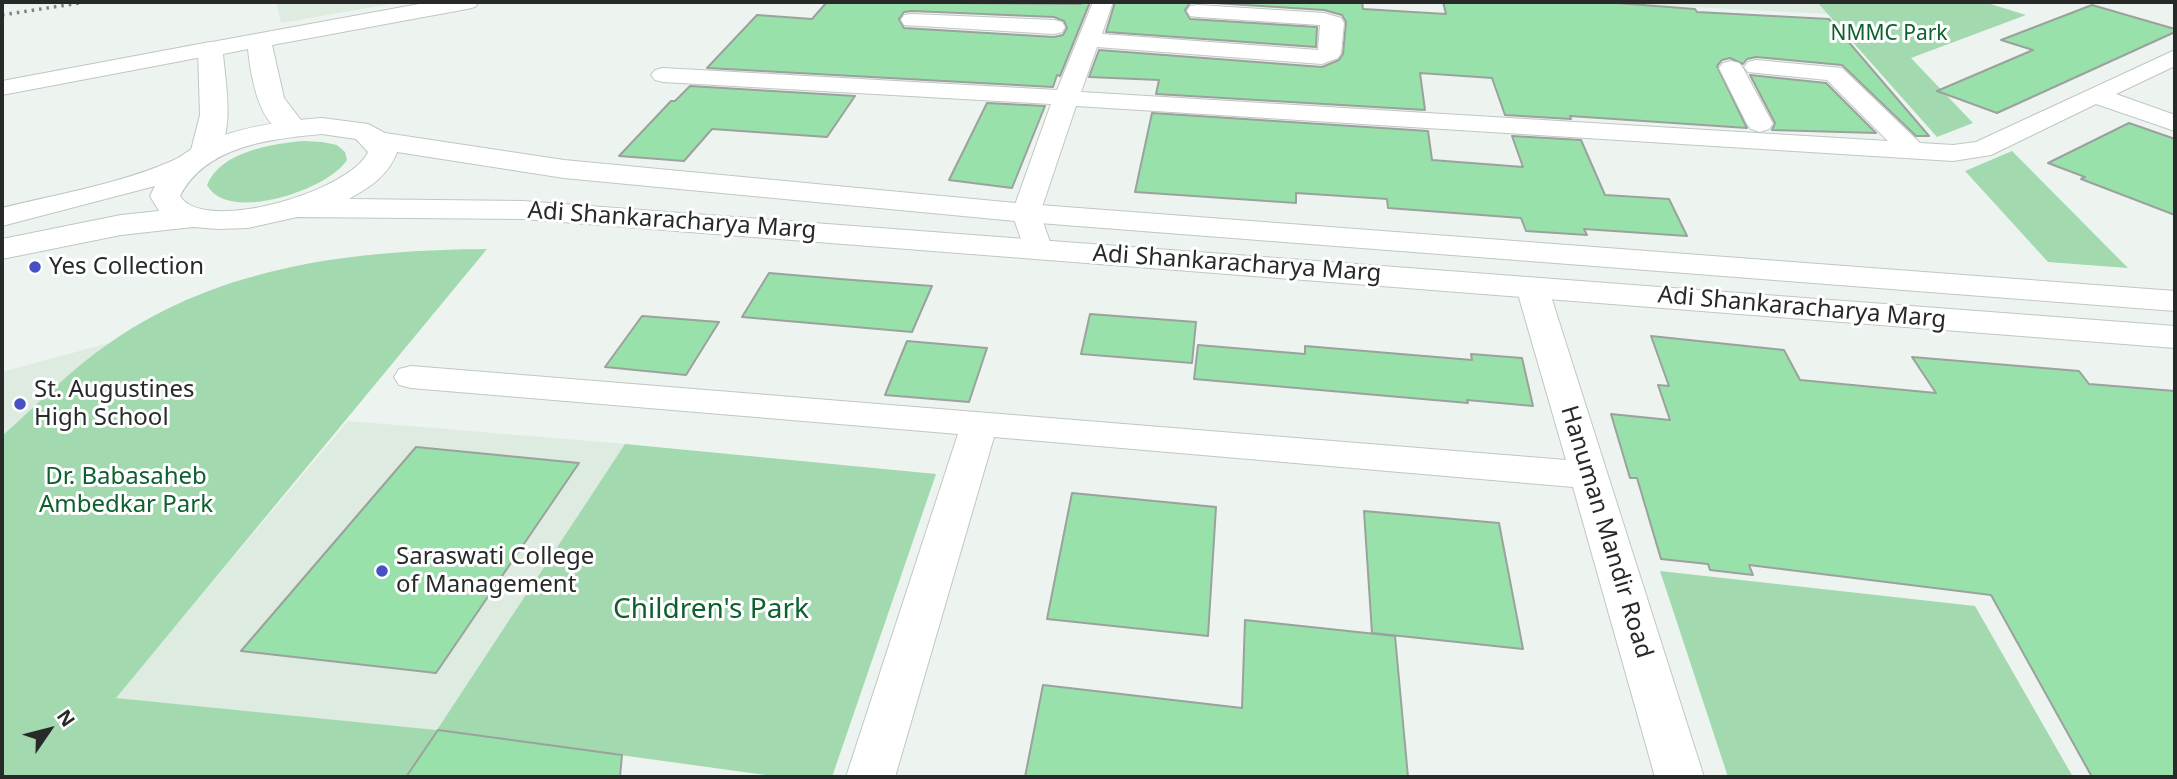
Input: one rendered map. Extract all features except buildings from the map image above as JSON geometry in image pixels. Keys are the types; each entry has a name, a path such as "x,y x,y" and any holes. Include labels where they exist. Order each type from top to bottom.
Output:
{"main road":[{"path":"193,217 173,209 165,197 170,181 194,161 214,130 210,49 467,2"},
{"path":"259,40 269,99 277,114 293,128"},
{"name":"Adi Shankaracharya Marg","path":"194,161 232,142 293,128 347,127 367,132 379,141 564,169 1026,213 2175,301"},
{"path":"2,248 121,225 193,217 224,220 260,217 298,208 332,196 359,181 376,166 383,152 379,141"},
{"path":"2,217 123,187 194,161"},
{"name":"Adi Shankaracharya Marg","path":"298,208 523,210 2175,337"},
{"path":"2137,335 2175,345"}],"street":[{"path":"976,33 992,2"},
{"path":"1037,248 1026,213 1103,2"},
{"path":"1087,40 1322,57 1330,53 1334,23 1324,19 1198,12"},
{"path":"912,20 976,33 1054,27"},
{"path":"2,88 210,49"},
{"path":"663,75 1953,153 1982,149 2175,57"},
{"path":"1756,67 1833,73 1913,151"},
{"path":"1731,68 1760,124"},
{"path":"1811,95 1858,96"},
{"path":"2095,95 2175,122"},
{"name":"Hanuman Mandir Road","path":"1532,287 1680,777"},
{"path":"411,377 1588,475"},
{"path":"870,777 979,424"}],"shaded area":[{"path":"276,2 402,2 281,23"},
{"path":"1598,2 1817,2 1827,14"},
{"name":"St. Augustines High School","path":"109,343 2,436 2,372"},
{"name":"Saraswati College of Management","path":"348,421 625,444 438,730 115,698"}],"green space":[{"name":"NMMC Park","path":"1817,2 1984,2 2026,15 1911,58 1973,123 1937,137"},
{"path":"303,141 337,145 345,152 347,160 320,182 300,191 255,202 235,202 218,196 207,185 214,173 235,157 263,147"},
{"path":"2012,151 2128,268 2048,262 1965,171"},
{"path":"487,249 116,698 437,730 625,444 936,474 832,777 780,777 438,730 406,777 2,777 2,436 97,352 154,316 198,295 244,279 340,259 389,253"},
{"path":"1660,571 1975,606 2073,777 1728,777"}],"railway":[{"path":"2,15 86,2"}],"place":[{"name":"Yes Collection","path":"35,267"},
{"name":"St. Augustines High School","path":"20,404"},
{"name":"Saraswati College of Management","path":"382,571"}],"park label":[{"name":"Dr. Babasaheb Ambedkar Park","path":"126,491"},
{"name":"Children's Park","path":"711,610"}]}
